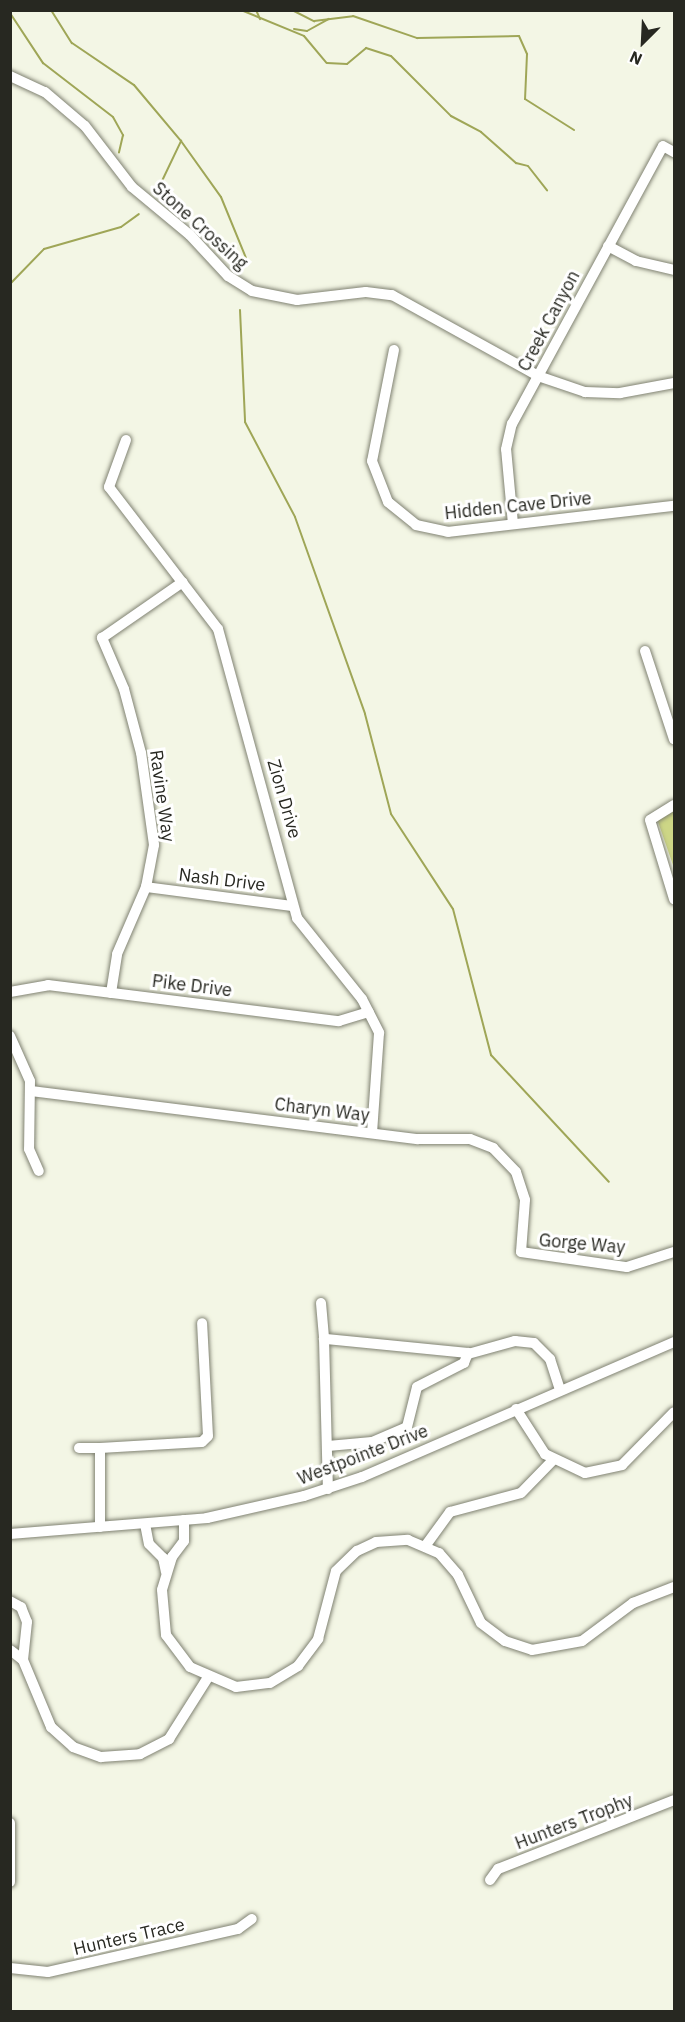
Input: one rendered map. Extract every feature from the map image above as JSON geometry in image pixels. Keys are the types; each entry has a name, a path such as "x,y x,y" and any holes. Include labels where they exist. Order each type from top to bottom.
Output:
{"street":[{"name":"Stone Crossing","path":"10,76 45,92 85,126 132,187 238,283 267,297 297,300 366,292 392,295 538,376 595,393 675,383"},
{"name":"Creek Canyon","path":"513,524 508,438 538,376 663,146 675,152"},
{"path":"608,246 636,261 675,270"},
{"name":"Hidden Cave Drive","path":"394,351 373,447 375,477 388,502 416,525 434,531 675,506"},
{"name":"Zion Drive","path":"126,440 109,487 218,629 293,906 311,941 369,1012 380,1041 372,1132"},
{"name":"Ravine Way","path":"111,993 117,954 146,887 154,836 141,753 124,689 102,638 183,582"},
{"path":"645,651 675,739"},
{"path":"675,805 650,820 675,899"},
{"name":"Nash Drive","path":"146,887 293,906"},
{"name":"Pike Drive","path":"10,992 31,984 339,1021 369,1012"},
{"path":"10,1036 24,1061 31,1091 29,1149 39,1171"},
{"name":"Charyn Way","path":"31,1091 372,1132 470,1139 503,1155 524,1194 521,1252"},
{"name":"Gorge Way","path":"521,1252 627,1267 675,1252"},
{"path":"321,1303 328,1489"},
{"path":"79,1448 202,1442 208,1436 202,1323"},
{"path":"324,1339 468,1354 515,1341 534,1343 550,1359 560,1390"},
{"name":"Westpointe Drive","path":"10,1534 184,1520 328,1489 675,1342"},
{"path":"328,1446 372,1442 407,1427 417,1387 464,1363 468,1354"},
{"path":"516,1409 552,1461 585,1473 622,1465 675,1412"},
{"path":"100,1448 100,1527"},
{"path":"426,1545 450,1512 521,1493 552,1461"},
{"path":"184,1520 184,1541 166,1573 161,1602 166,1635 183,1660 207,1679 246,1687 290,1672 313,1648 328,1588 348,1558 386,1539 426,1545 450,1563 473,1612 492,1634 532,1650 582,1641 633,1603 675,1587"},
{"path":"145,1524 149,1544 159,1554 166,1573"},
{"path":"159,1554 176,1553"},
{"path":"10,1601 27,1617 23,1660 51,1727 73,1747 101,1757 134,1756 169,1739 207,1679"},
{"path":"10,1650 23,1660"},
{"name":"Hunters Trophy","path":"489,1880 498,1869 675,1800"},
{"path":"10,1823 10,1882"},
{"name":"Hunters Trace","path":"10,1968 48,1972 238,1929 252,1919"}],"green space":[{"path":"674,808 674,868 656,816"}],"waterway":[{"path":"51,10 72,43 134,85 181,141 221,197 246,258"},
{"path":"241,10 304,36 327,63 347,64 366,48 391,56 451,116 481,132 516,163 528,166 547,190"},
{"path":"256,10 260,19"},
{"path":"292,10 314,21 353,16 417,38 519,36 527,54 525,99 574,130"},
{"path":"10,13 43,63 113,117 123,135 119,153"},
{"path":"294,29 307,31 329,19"},
{"path":"161,183 181,141"},
{"path":"10,284 44,249 121,227 139,214"},
{"path":"240,310 245,422 295,517 365,714 391,814 453,909 491,1055 609,1182"}]}
